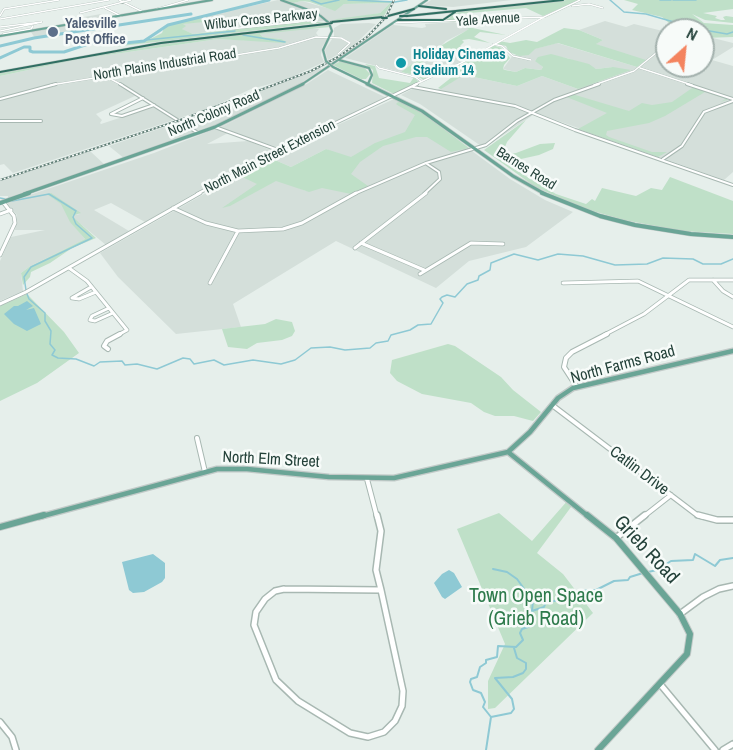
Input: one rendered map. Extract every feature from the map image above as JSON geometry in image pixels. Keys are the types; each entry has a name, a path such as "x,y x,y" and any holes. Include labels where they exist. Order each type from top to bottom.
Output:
{"highway":[{"name":"Wilbur Cross Parkway","path":"493,7 551,0"},
{"name":"Wilbur Cross Parkway","path":"331,23 563,0"},
{"path":"418,6 443,9 493,7"},
{"path":"399,17 443,20 451,13 493,7"},
{"path":"388,17 414,9"},
{"path":"399,17 427,20 445,18 438,14 409,15"},
{"name":"Wilbur Cross Parkway","path":"0,71 148,45 382,17"}],"main road":[{"path":"1,34 212,0"},
{"path":"281,0 320,15 331,27 331,37"},
{"name":"North Colony Road","path":"2,202 215,127 300,86 427,0"},
{"name":"Barnes Road","path":"331,37 323,50 326,60 333,67 422,111 523,183 551,198 587,212 652,228 733,237"},
{"path":"339,60 368,67 372,72 371,77 364,82"},
{"name":"North Farms Road","path":"508,452 530,432 558,398 577,387 733,351"},
{"name":"North Elm Street","path":"0,527 218,469 247,469 367,479 394,478 508,452"},
{"name":"Grieb Road","path":"508,452 616,538 680,614"},
{"path":"598,750 687,654 690,634 680,614"}],"street":[{"path":"0,17 3,10 59,0"},
{"path":"0,17 109,0"},
{"path":"119,0 143,12"},
{"path":"80,13 131,0"},
{"path":"171,6 188,0"},
{"name":"Yale Avenue","path":"393,23 544,17 580,0"},
{"path":"96,3 121,16"},
{"path":"565,7 586,4 603,8"},
{"path":"207,21 230,29 298,22 320,15"},
{"path":"463,16 482,20"},
{"name":"North Main Street Extension","path":"0,304 69,268 172,208 279,150 467,60 544,17"},
{"path":"0,27 42,22 31,29 1,34"},
{"path":"331,37 344,39 350,43 338,54"},
{"name":"North Plains Industrial Road","path":"0,99 49,85 102,75 279,48 311,38 331,37"},
{"path":"492,44 502,46 513,56 531,60"},
{"path":"172,208 206,223 238,231 274,230 302,223 369,186 426,163 476,149 492,142 532,112 563,96 622,76 639,68 655,54"},
{"path":"376,65 379,68 415,77 422,82"},
{"path":"639,68 733,100"},
{"path":"102,75 155,105 199,134"},
{"path":"413,87 511,105 733,185"},
{"path":"143,98 111,114 122,116 155,105"},
{"path":"663,160 682,146 704,112 733,100"},
{"path":"0,121 41,121"},
{"path":"215,127 279,150"},
{"path":"355,248 436,185 440,180 439,172 426,163"},
{"path":"0,255 15,223 10,210 2,202"},
{"path":"0,214 10,210"},
{"path":"210,283 238,231"},
{"path":"361,243 424,271"},
{"path":"420,274 471,243 503,244"},
{"path":"69,268 84,278 127,330 107,341 104,346 108,349"},
{"path":"563,283 633,280 646,284 733,327"},
{"path":"577,387 564,367 566,358 572,352 644,314 689,280 733,280"},
{"path":"712,280 733,297"},
{"path":"92,287 72,298 80,300 96,292"},
{"path":"110,308 92,316 90,320 95,321 113,313"},
{"name":"Catlin Drive","path":"552,405 697,515 717,520 733,520"},
{"path":"197,438 205,472"},
{"path":"367,479 381,531 376,570 381,590 404,691 402,706 395,721 384,732 368,737 350,733 298,701 283,687 276,680 254,625 256,612 274,591 284,589 381,590"},
{"path":"616,538 672,495"},
{"path":"680,614 703,597 733,585"},
{"path":"660,684 715,750"},
{"path":"0,722 12,737 16,750"},
{"path":"723,750 733,744"}],"shaded area":[{"path":"278,0 312,12 325,21 253,26 193,34 181,29 185,26 182,24 201,21 199,18 202,17"},
{"path":"431,0 512,0 453,7 424,5"},
{"path":"302,1 334,10 344,4 390,3 380,13 329,22 317,12 292,3"},
{"path":"101,14 107,18 96,20 98,23 95,28 35,38 31,32 68,24 67,20"},
{"path":"605,21 626,27 634,24 655,29 655,78 715,78 715,61 733,66 733,172 724,180 536,113 484,148 420,104 401,95 414,88 435,91 464,75 517,86 542,76 578,89 613,67 596,69 567,58 556,57 535,60 543,67 541,70 525,68 516,72 503,69 513,55 529,55 534,49 557,43 637,67 645,61 595,44 603,40 579,30"},
{"path":"454,22 470,29 446,41 434,53 447,52 441,59 461,50 475,54 445,70 428,66 419,59 401,72 345,58 393,25 422,28 426,27 425,24"},
{"path":"341,24 376,24 354,45 328,60 325,50 334,36 334,28"},
{"path":"305,28 319,29 316,33 319,37 327,39 322,47 321,55 324,62 285,80 251,89 210,108 13,173 4,164 0,165 0,76 80,59 218,39 282,42 281,39 263,37 260,34","holes":["137,95 153,107 101,124 102,120 96,114"]},
{"path":"715,38 733,43 733,47 715,58"},
{"path":"318,68 322,69 298,85 203,131 196,130 181,120"},
{"path":"328,70 387,98 280,148 219,128 305,85"},
{"path":"394,99 438,126 510,179 545,200 573,212 526,247 469,261 436,288 336,241 233,304 241,327 176,334 118,277 100,253 250,168 306,191 353,162 326,149 291,167 268,157"},
{"path":"179,122 195,133 125,159 109,146"},
{"path":"215,129 228,133 207,144 248,141 273,151 145,222 111,203 94,210 129,231 106,245 71,216 80,214 49,195 62,204 71,222 85,239 29,267 21,273 23,291 0,301 0,261 11,237 45,230 15,230 17,215 7,204 9,202 154,153"},
{"path":"90,151 105,165 8,199 8,196 0,196 0,181"}],"green space":[{"path":"283,0 392,2 384,16 329,22 380,13 390,3 344,4 335,11 310,2 293,3"},
{"path":"579,0 543,16 526,8 458,14 454,17 458,22 398,22 442,21 450,18 451,14 464,11"},
{"path":"624,0 733,0 733,9 703,13 717,16 715,18 701,18 692,14 697,18 663,18 632,10 638,4"},
{"path":"202,17 200,18 204,22 183,24 186,26 182,29 193,34 298,22 327,22 113,47 148,40 162,33 169,25"},
{"path":"723,17 733,17 733,23 715,21 715,18 725,20"},
{"path":"328,24 330,27 260,34 263,37 287,42 284,43 218,39 80,59 0,76 0,73 162,44"},
{"path":"715,24 733,25 733,37 715,38"},
{"path":"463,26 506,35 480,32 474,37 490,43 462,40 464,42 460,46 469,52 458,51 441,59 437,56 446,52 429,53 469,29"},
{"path":"564,28 579,30 603,40 596,44 646,60 637,67 558,43 535,49 529,55 519,56 509,52 506,46 497,44 499,41 537,42"},
{"path":"492,45 502,48 510,58 503,69 516,72 525,68 541,70 543,67 535,61 538,57 551,54 589,64 596,69 613,67 631,70 578,89 542,76 517,86 464,75 441,89 438,88 452,77 445,73"},
{"path":"419,59 428,66 445,70 424,80 401,72"},
{"path":"341,61 362,65 370,74 366,79 361,79 333,65"},
{"path":"365,64 375,66 379,78 410,83 414,77 419,82 397,93 392,93 372,83 373,70"},
{"path":"695,86 723,95 728,99 720,102 726,99 705,92 649,123 607,131 606,135 609,137 652,152 667,152 658,157 578,129 607,113 564,96 572,94 629,111 642,103 652,105 672,102"},
{"path":"399,101 416,108 469,148 451,152 427,137 416,137 383,146 360,162 351,174 368,186 351,194 322,188 309,192 276,181 222,208 257,184 236,174 268,157 291,167 326,149 351,157 375,143 405,132 415,115 396,104"},
{"path":"526,120 507,142 503,152 516,153 540,144 555,143 553,149 521,159 516,163 514,169 556,194 586,204 592,199 595,201 602,188 636,196 651,188 662,190 670,177 733,201 733,234 682,231 624,220 579,207 534,186 484,150"},
{"path":"51,193 81,213 72,216 96,238 72,248 50,263 31,272 23,285 21,273 29,267 85,239 70,222 61,204 48,195"},
{"path":"27,294 64,332 79,353 37,383 0,401 0,306"},
{"path":"276,319 292,322 295,331 292,336 282,340 257,343 247,349 228,347 222,329 265,324"},
{"path":"448,344 455,346 501,377 513,390 541,412 533,421 514,416 495,416 471,403 422,394 397,381 390,373 392,360"},
{"name":"Town Open Space (Grieb Road)","path":"569,499 574,503 537,553 563,574 593,613 495,708 488,709 488,681 505,644 457,529 499,513 532,541"}],"water":[{"path":"27,301 33,306 26,310 34,308 41,324 27,331 14,324 4,314 14,306"},
{"path":"153,554 165,563 165,578 144,592 133,593 129,590 122,562"},
{"path":"449,570 454,573 462,587 445,599 434,583"}],"waterway":[{"path":"0,58 24,47 30,47 30,51 33,52 64,52 97,41 116,44 144,41 168,25 269,0"},
{"path":"311,0 321,4 339,0"},
{"path":"348,0 395,2 407,0"},
{"path":"610,0 624,12 646,14 698,29 727,34 733,32"},
{"path":"660,0 671,0"},
{"path":"673,0 696,0"},
{"path":"0,46 34,38 191,14"},
{"path":"146,40 235,31"},
{"path":"243,35 285,42"},
{"path":"12,201 49,194 76,211 73,217 76,224 92,238 31,267 24,277 26,290"},
{"path":"0,198 5,199"},
{"path":"27,294 29,299 45,313 45,321 51,331 50,344 55,350 52,355 58,358 76,359 94,366 100,362 122,361 125,365 137,364 157,369 183,358 190,359 194,364 214,360 224,365 253,360 281,364 295,360 311,348 330,347 345,350 370,348 376,343 388,341 391,335 410,330 418,325 431,324 443,303 440,299 442,297 447,295 455,297 467,284 478,280 479,276 490,270 491,263 514,254 538,260 558,254 583,256 615,265 647,264 663,258 693,259 703,264 721,264 733,259"},
{"path":"648,572 657,570 671,561 693,560 695,554 715,566 720,560 733,558"},
{"path":"493,569 507,572 517,579 533,601 532,611"},
{"path":"532,611 544,607 546,602 571,599 580,591 596,590 614,581 628,580 630,577 643,573"},
{"path":"491,717 483,707 485,702 481,693 473,690 471,679 477,677 480,667 486,663 486,660 497,657 498,646 516,647 523,640 520,633 522,629 534,625 532,611"},
{"path":"491,717 511,713 514,709 512,699 495,678 513,677 523,673 526,669 526,663 517,658 514,648"},
{"path":"486,750 491,717"}],"railway":[{"path":"0,180 180,120 311,71 338,57 367,37 386,17 394,0"}],"place":[{"name":"Yalesville Post Office","path":"53,32"},
{"name":"Holiday Cinemas Stadium 14","path":"401,63"}]}
